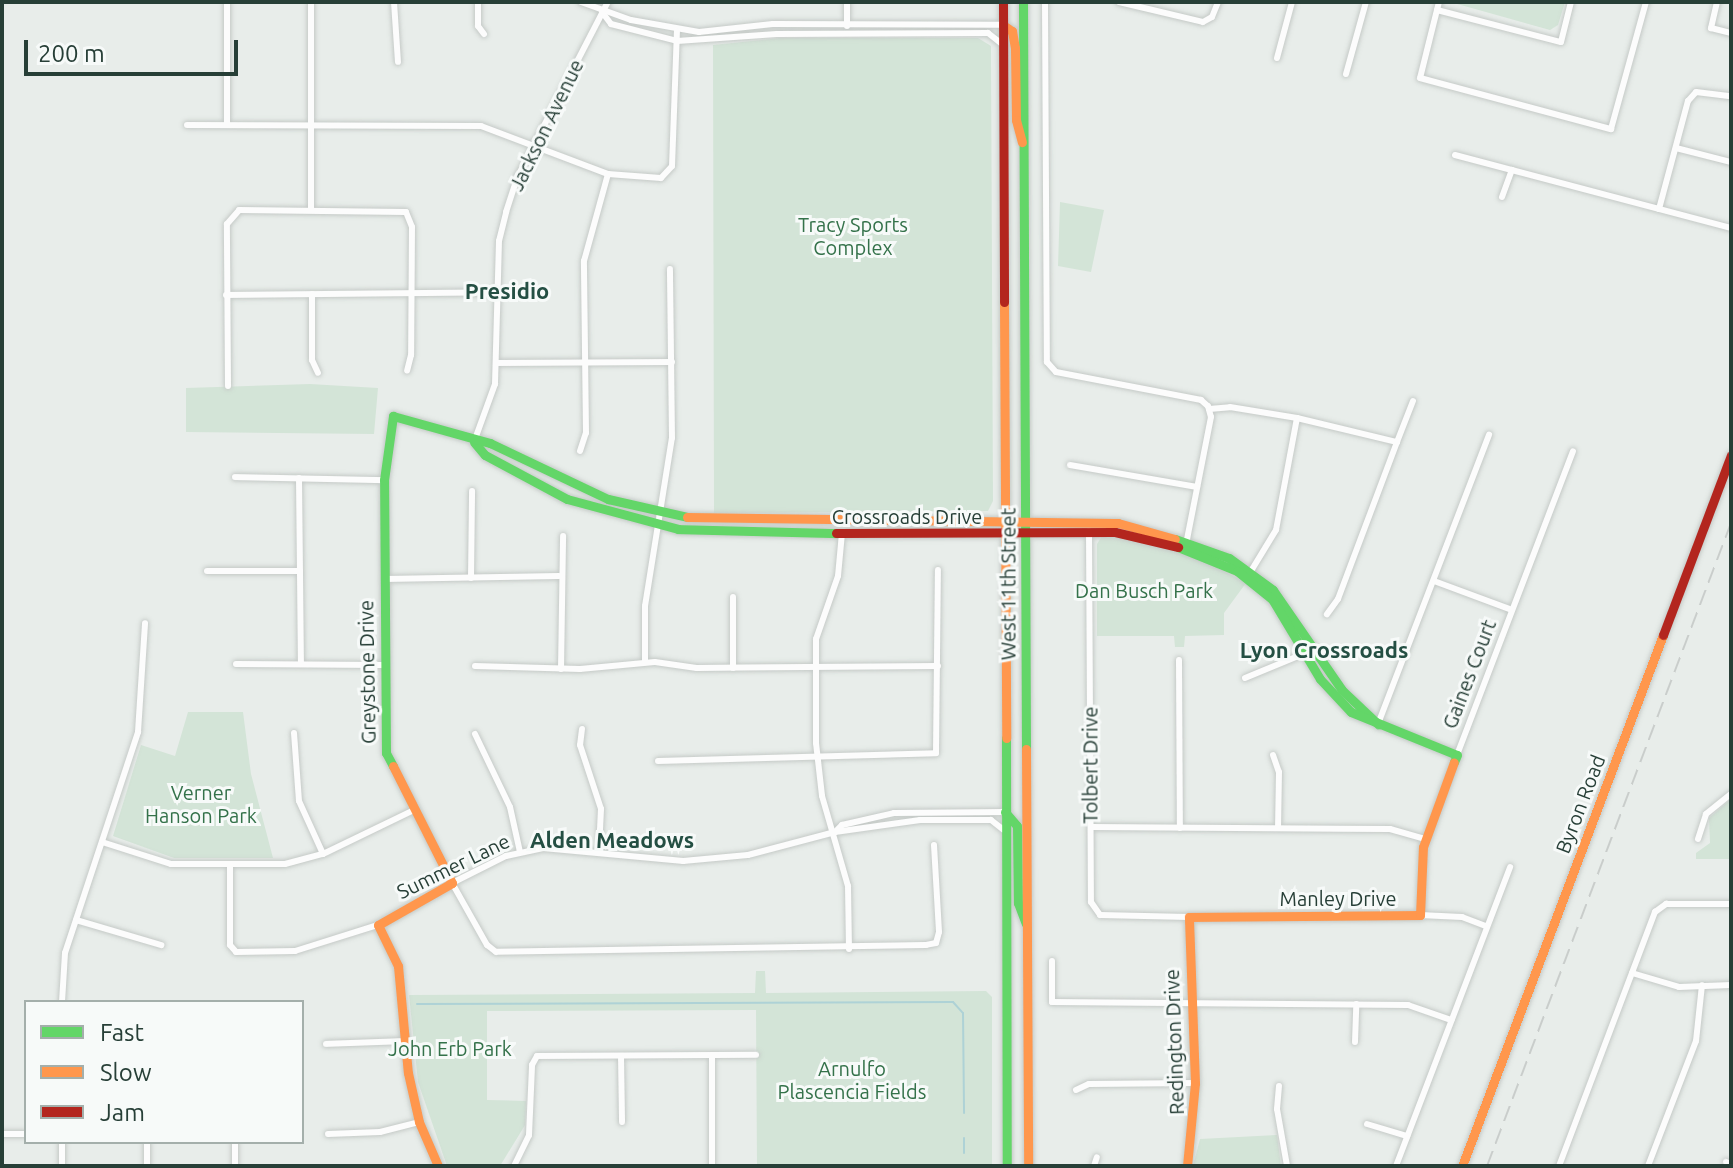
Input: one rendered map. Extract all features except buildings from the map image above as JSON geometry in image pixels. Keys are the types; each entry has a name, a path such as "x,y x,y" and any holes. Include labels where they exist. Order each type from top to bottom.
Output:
{"street":[{"path":"227,2 227,124"},
{"path":"311,2 311,210"},
{"path":"394,2 398,62"},
{"path":"478,2 478,26 484,34"},
{"path":"581,2 602,12 677,31 847,24 1003,25 1012,31 1015,48 1016,120 1024,145"},
{"name":"Jackson Avenue","path":"474,442 491,400 498,363 497,292 506,212 534,144 608,2"},
{"path":"847,2 848,33"},
{"name":"West 11th Street","path":"1003,2 1005,833 1007,1150 1010,1166"},
{"name":"West 11th Street","path":"1023,2 1028,1166"},
{"path":"1045,2 1050,367 1201,400 1209,409"},
{"path":"1119,2 1203,22 1212,17 1218,2"},
{"path":"1277,58 1292,2"},
{"path":"1346,74 1366,2"},
{"path":"1439,2 1420,78 1611,129 1646,2"},
{"path":"1437,10 1561,42 1571,2"},
{"path":"1717,2 1711,28 1731,33"},
{"path":"602,12 611,24 677,41 848,33 988,33 1003,46"},
{"path":"187,125 458,124 534,144 561,160 608,174 661,178 669,173 677,31"},
{"path":"1659,209 1688,101 1696,92 1731,96"},
{"path":"1676,148 1731,162"},
{"path":"1455,155 1731,228"},
{"path":"1502,197 1512,170"},
{"path":"580,451 586,433 584,261 608,174"},
{"path":"228,386 226,295 229,217 239,210 406,212 412,227 407,371"},
{"path":"645,662 645,606 672,438 670,269"},
{"path":"226,295 497,292"},
{"path":"312,294 312,360 318,373"},
{"path":"498,363 672,362"},
{"path":"1327,614 1343,586 1413,401"},
{"path":"1209,409 1230,407 1297,418 1397,442"},
{"path":"1186,545 1209,409"},
{"name":"Crossroads Drive","path":"393,416 474,442 490,443 608,499 662,513 731,521 1004,521 1025,527 1090,527 1186,545 1249,575 1272,599 1342,690 1378,724 1457,755"},
{"name":"Greystone Drive","path":"393,416 384,480 386,753 412,811 491,950 849,949"},
{"path":"1249,575 1276,530 1297,418"},
{"path":"1378,724 1489,435"},
{"name":"Crossroads Drive","path":"474,442 485,455 567,499 659,526 721,533 1005,534 1025,527"},
{"name":"Gaines Court","path":"1420,915 1426,839 1573,451"},
{"name":"Byron Road","path":"1462,1166 1731,455"},
{"path":"1070,465 1197,487"},
{"path":"235,477 384,480"},
{"path":"299,478 301,664"},
{"path":"471,578 472,491"},
{"name":"Tolbert Drive","path":"1090,527 1091,902 1097,913 1189,917"},
{"path":"842,533 838,576 819,618 817,754 822,796 835,832 848,886 849,949 936,943 939,860 934,845"},
{"path":"561,669 559,576 563,536"},
{"path":"658,761 817,754 936,753 938,570"},
{"path":"207,571 300,571"},
{"path":"384,579 559,576"},
{"path":"1434,581 1512,610"},
{"path":"733,597 733,668"},
{"path":"62,1000 65,953 143,709 145,623"},
{"path":"1245,678 1311,652"},
{"path":"1179,660 1180,828"},
{"path":"475,666 561,669 645,662 733,668 938,666"},
{"path":"236,664 383,665"},
{"path":"582,729 580,745 601,809 599,850"},
{"path":"294,733 299,801 323,854"},
{"path":"475,734 510,807 520,852"},
{"path":"1273,755 1279,772 1278,828"},
{"path":"1698,839 1706,814 1731,794"},
{"path":"102,842 171,864 285,864 323,854 412,811"},
{"path":"1005,812 1017,826 1018,903 1027,926"},
{"name":"Summer Lane","path":"835,832 842,825 894,813 1005,812"},
{"name":"Summer Lane","path":"230,866 234,951 295,951 378,925 452,883 520,852 599,850 666,860 717,859 835,832 920,820 991,820 1005,833"},
{"path":"1091,827 1390,829 1426,839"},
{"path":"1396,1166 1510,867"},
{"path":"1559,1166 1655,912 1666,904 1731,904"},
{"name":"Manley Drive","path":"1189,917 1420,915 1462,917 1486,926"},
{"name":"Redington Drive","path":"1187,1166 1195,1083 1189,1000 1189,917"},
{"path":"76,920 161,945"},
{"path":"378,925 398,966 403,1041 419,1122 438,1166"},
{"path":"1052,961 1052,1002 1189,1000 1408,1005 1451,1020"},
{"path":"1632,973 1663,985 1731,985"},
{"path":"1648,1166 1696,1041 1702,985"},
{"path":"1355,1042 1356,1004"},
{"path":"326,1044 403,1041"},
{"path":"514,1166 529,1135 532,1061 542,1055 756,1055"},
{"path":"712,1055 712,1166"},
{"path":"621,1056 622,1122"},
{"path":"1076,1090 1089,1084 1195,1083"},
{"path":"1279,1086 1277,1109 1287,1166"},
{"path":"328,1134 380,1132 419,1122"},
{"path":"1367,1124 1407,1136"},
{"path":"2,1134 24,1134"},
{"path":"62,1144 62,1166"},
{"path":"147,1144 147,1166"},
{"path":"235,1144 235,1166"},
{"path":"1094,1166 1097,1157"}],"green space":[{"path":"1450,2 1565,2 1558,25 1550,30"},
{"name":"Tracy Sports Complex","path":"780,38 978,38 991,46 993,501 988,511 714,513 713,45"},
{"path":"1060,202 1104,210 1091,272 1058,266"},
{"path":"310,384 378,388 374,434 186,432 186,388"},
{"name":"Dan Busch Park","path":"1102,536 1136,539 1197,557 1246,583 1224,613 1224,635 1185,636 1184,647 1175,647 1174,636 1097,636 1097,544"},
{"name":"Verner Hanson Park","path":"188,712 243,712 251,774 273,858 174,858 113,836 141,745 175,756"},
{"path":"1731,799 1731,859 1696,859 1696,853 1710,843 1709,818"},
{"name":"Arnulfo Plascencia Fields","path":"756,971 765,971 766,993 986,991 992,997 992,1166 757,1166 756,1010 487,1011 487,1100 526,1101 525,1125 500,1166 447,1166 418,1082 409,995 755,993"},
{"path":"1277,1135 1281,1166 1193,1166 1200,1139"}],"waterway":[{"path":"417,1004 953,1002 963,1013 964,1113"},
{"path":"964,1138 964,1153"}],"railway":[{"path":"1487,1166 1731,523"}],"traffic: fast":[{"path":"1023,2 1026,749"},
{"path":"393,766 386,753 384,480 393,416 490,443 608,499 687,517"},
{"path":"474,442 485,455 567,499 678,529 836,533"},
{"path":"1175,539 1229,558 1273,590 1342,690 1378,724"},
{"path":"1178,547 1237,571 1272,599 1320,679 1351,712 1457,755 1454,762"},
{"path":"1006,738 1007,1166"},
{"path":"1005,812 1017,826 1018,903 1026,924"}],"traffic: slow":[{"path":"1003,25 1012,31 1015,48 1016,120 1022,142"},
{"path":"1004,302 1006,738"},
{"path":"687,517 1118,523 1175,539"},
{"path":"1462,1166 1663,635"},
{"path":"1026,749 1028,1166"},
{"path":"1187,1166 1195,1083 1189,917 1420,915 1423,847 1454,762"},
{"path":"393,766 452,883 378,925 398,966 408,1073 419,1122 438,1166"}],"traffic: jam":[{"path":"1003,2 1004,302"},
{"path":"1663,635 1731,455"},
{"path":"836,533 1115,532 1178,547"}],"district":[{"name":"Presidio","path":"507,291"},
{"name":"Lyon Crossroads","path":"1324,650"},
{"name":"Alden Meadows","path":"612,840"}],"park label":[{"name":"John Erb Park","path":"450,1048"}]}
